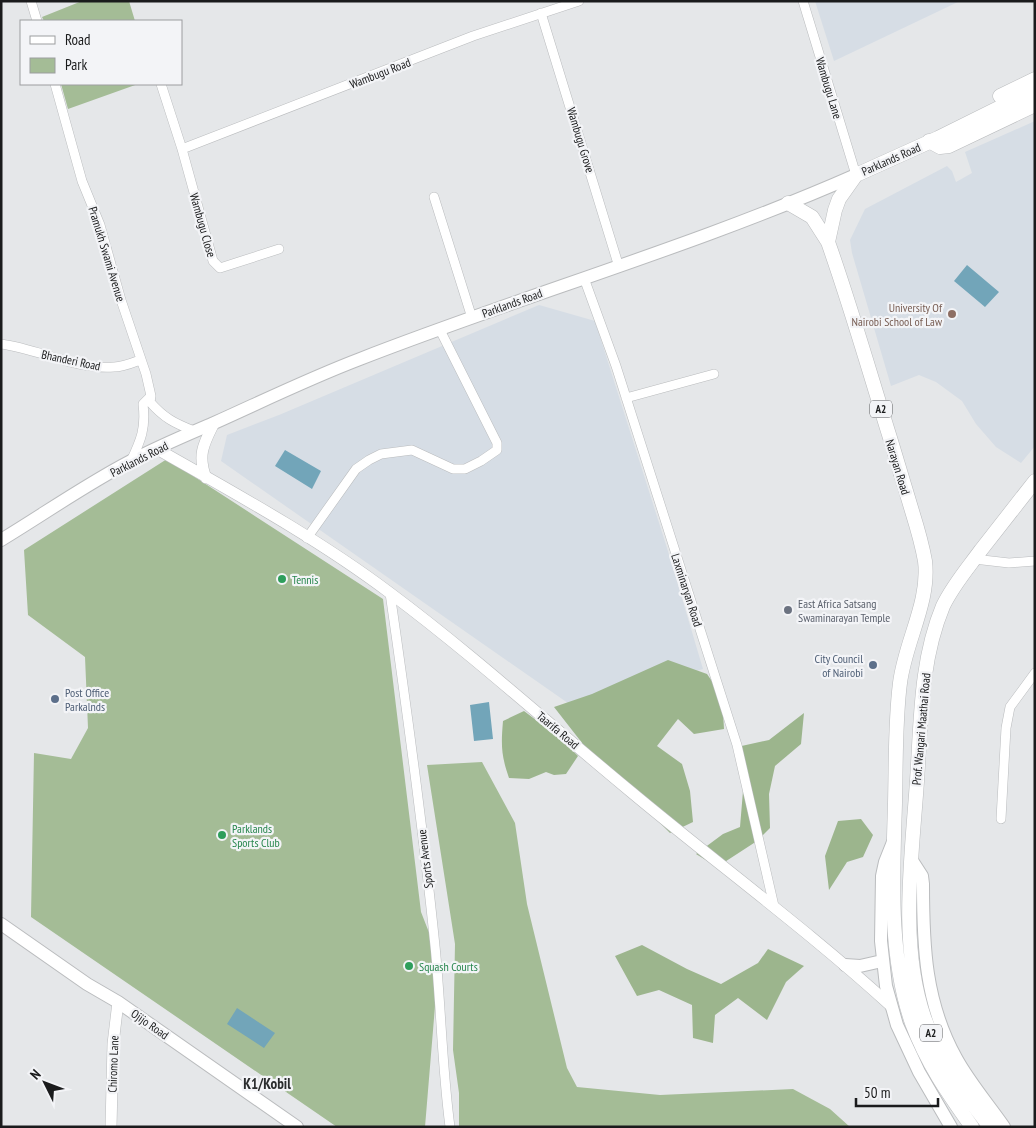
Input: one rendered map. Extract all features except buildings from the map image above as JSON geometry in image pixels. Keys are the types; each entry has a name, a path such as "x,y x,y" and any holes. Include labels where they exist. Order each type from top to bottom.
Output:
{"main road":[{"path":"1035,79 968,112 934,139 940,147 949,146 1035,105"},
{"name":"Parklands Road","path":"1,540 131,461 310,380 472,318 788,203 856,175 1035,90"},
{"name":"A2","path":"828,242 839,199 856,175"},
{"path":"788,203 812,218 828,242"},
{"name":"Narayan Road","path":"828,242 915,521 925,562 925,578"},
{"name":"Prof. Wangari Maathai Road","path":"990,1127 951,1072 936,1046 924,1016 915,982 910,951 909,925 912,858 923,682 931,643 944,605 963,572 1035,481"},
{"name":"Prof. Wangari Maathai Road","path":"925,578 918,613 902,664 897,714 894,930 902,987 922,1047 934,1073 972,1127"},
{"name":"Prof. Wangari Maathai Road","path":"894,839 882,876 882,961 886,986 897,1025 919,1072 951,1127"},
{"name":"Prof. Wangari Maathai Road","path":"912,858 922,876 925,958 935,1011 957,1059 1004,1127"},
{"name":"Ojijo Road","path":"1,924 87,984 118,1002 286,1123 297,1127"},
{"path":"845,965 860,966 882,961"}],"street":[{"path":"31,1 37,20"},
{"name":"Wambugu Road","path":"182,149 473,36 579,1"},
{"name":"Wambugu Lane","path":"803,1 856,175"},
{"name":"Wambugu Grove","path":"541,13 619,266"},
{"name":"Pramukh Swami Avenue","path":"55,85 82,181 100,225 151,396 150,402 169,420 194,431"},
{"path":"160,85 182,149"},
{"name":"Wambugu Close","path":"182,149 216,266 220,268 279,250"},
{"path":"434,198 472,318"},
{"name":"Laxminaryan Road","path":"584,278 626,398 737,745 774,906"},
{"path":"307,538 356,469 381,454 412,450 453,469 465,469 497,450 497,443 440,330"},
{"name":"Bhanderi Road","path":"1,344 104,368 117,367 140,360"},
{"path":"626,398 714,374"},
{"path":"131,461 142,437 144,427 143,404 151,396"},
{"path":"206,478 201,465 201,456 214,422"},
{"name":"Taarifa Road","path":"157,449 253,504 344,560 390,592 484,667 631,792 774,906 891,1006"},
{"path":"974,559 1008,563 1035,561"},
{"name":"Sports Avenue","path":"390,592 413,750 435,947 450,1127"},
{"path":"1001,820 1006,728 1010,707 1035,673"},
{"name":"Chiromo Lane","path":"111,1127 113,1044 118,1002"}],"shaded area":[{"path":"815,1 960,1 834,61"},
{"name":"University Of Nairobi School of Law","path":"1035,121 1035,446 1021,463 996,447 976,424 962,401 936,382 919,375 891,386 852,253 850,240 865,209 947,166 952,171 956,182 972,173 965,152"},
{"path":"539,305 595,321 703,669 575,708 221,461 227,435 279,415"}],"green space":[{"path":"82,1 129,1 135,20 44,20 42,17"},
{"path":"61,85 135,85 68,109"},
{"name":"Parklands Sports Club","path":"167,459 383,599 421,912 439,958 425,1127 337,1127 31,917 34,753 71,759 88,728 85,657 28,615 24,550"},
{"path":"668,660 707,674 722,696 724,729 694,734 678,719 657,746 682,764 690,791 693,822 670,833 638,801 611,780 554,707 592,694"},
{"path":"524,711 561,739 578,756 566,774 554,775 546,772 529,779 509,778 502,750 503,721"},
{"path":"804,713 801,744 775,766 769,794 770,828 757,841 717,867 696,854 723,834 740,827 743,791 737,747 769,740"},
{"path":"482,762 515,823 527,904 567,1068 577,1087 660,1095 793,1089 830,1109 850,1127 459,1127 459,1093 453,1050 455,944 427,765"},
{"path":"861,819 873,835 863,857 847,862 829,890 825,856 838,821"},
{"path":"642,945 687,969 721,984 758,963 768,949 804,966 786,982 767,1020 738,998 715,1015 713,1043 693,1038 692,1005 659,990 637,996 615,956"}],"water":[{"path":"967,265 999,292 985,307 954,281"},
{"path":"285,450 321,471 312,489 275,466"},
{"path":"489,702 493,739 474,741 470,705"},
{"path":"237,1008 275,1033 264,1048 227,1024"}],"place":[{"name":"University Of Nairobi School of Law","path":"952,314"},
{"name":"Tennis","path":"282,579"},
{"name":"East Africa Satsang Swaminarayan Temple","path":"788,610"},
{"name":"City Council of Nairobi","path":"873,665"},
{"name":"Post Office Parkalnds","path":"55,699"},
{"name":"Parklands Sports Club","path":"222,835"},
{"name":"Squash Courts","path":"409,966"}],"district":[{"name":"K1/Kobil","path":"267,1083"}]}
